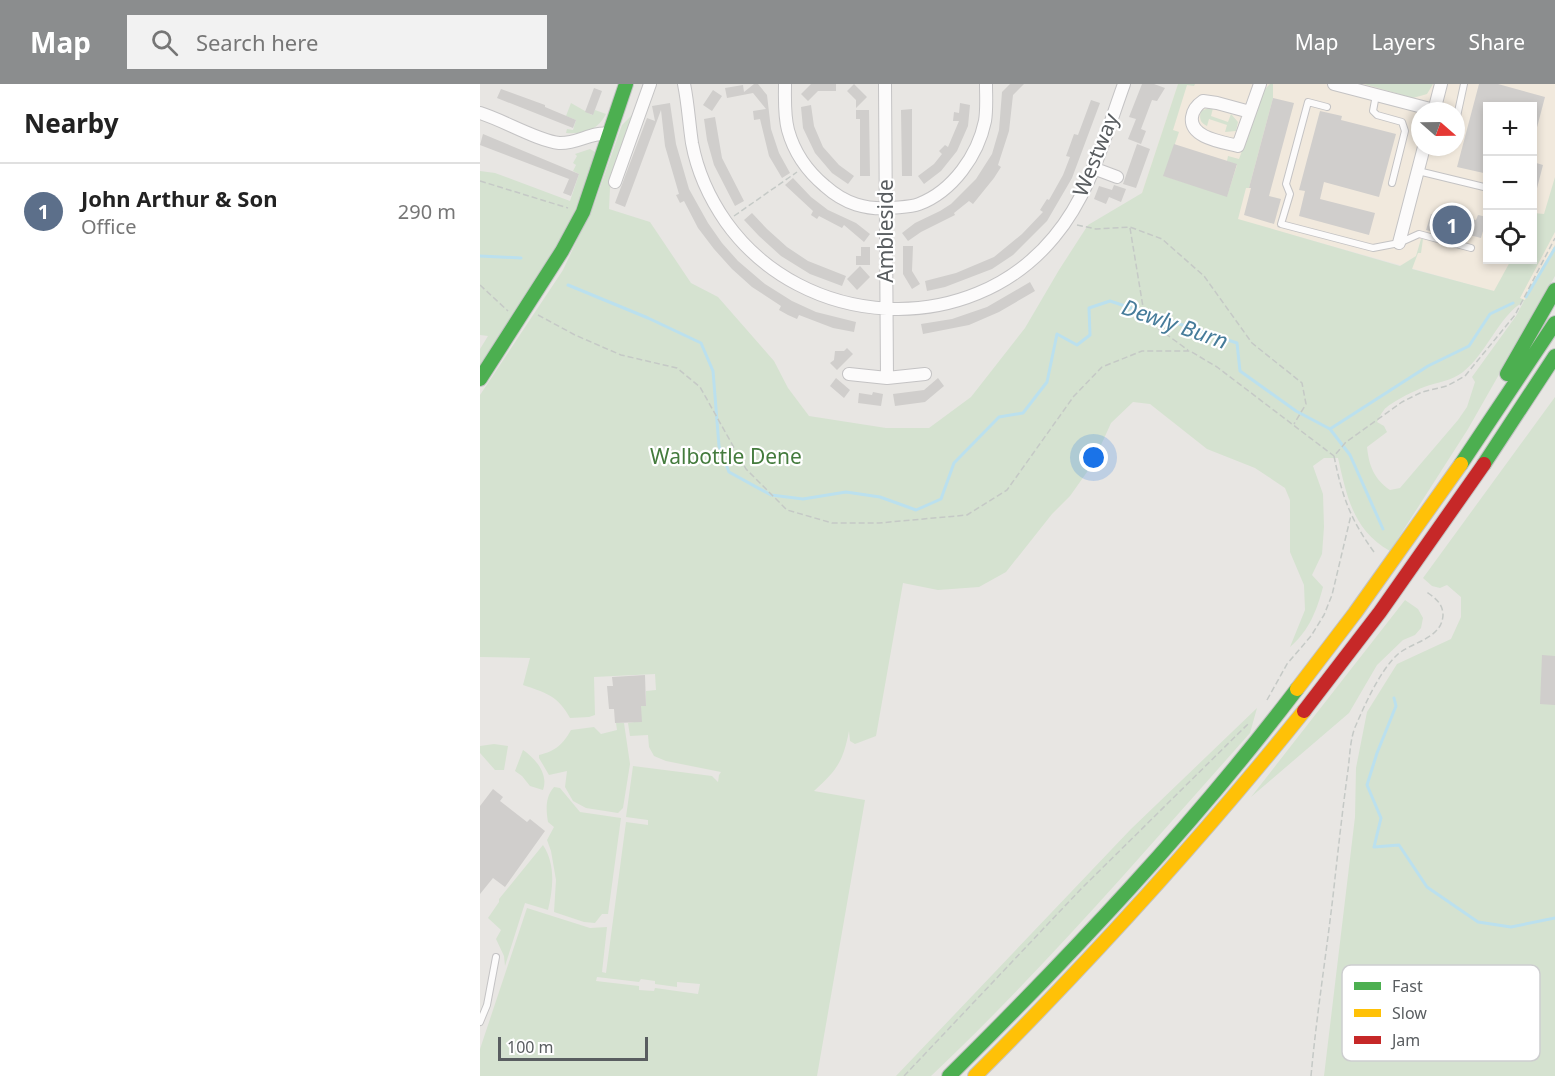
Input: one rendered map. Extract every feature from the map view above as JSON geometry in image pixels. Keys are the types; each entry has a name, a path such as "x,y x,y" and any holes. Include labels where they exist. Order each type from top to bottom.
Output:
{"main road":[{"path":"480,380 562,251 583,212 626,84"},
{"path":"1412,538 1555,290"},
{"path":"949,1076 1024,1003 1112,910 1260,738 1412,538 1555,323"},
{"path":"975,1076 1109,939 1194,842 1353,648 1418,560 1555,356"},
{"path":"1418,560 1506,453 1549,390"}],"street":[{"path":"615,182 649,84"},
{"name":"Westway","path":"684,84 697,161 705,183 726,222 756,255 804,288 844,303 887,308 918,308 976,294 1009,277 1033,258 1054,237 1082,196 1124,84"},
{"path":"784,84 788,131 805,166 828,189 853,204 867,208 919,204 943,190 958,175 972,156 982,131 986,118 986,84"},
{"name":"Ambleside","path":"885,84 887,378"},
{"path":"1250,112 1203,101 1197,105 1192,120 1193,127 1198,133 1238,146 1260,84"},
{"path":"1334,84 1411,105"},
{"path":"1436,102 1441,84"},
{"path":"480,113 553,142 583,140 600,132 609,134"},
{"path":"1399,243 1422,156"},
{"path":"1093,168 1117,177"},
{"path":"849,374 887,378 925,374"}],"lane":[{"path":"1460,102 1464,84"},
{"path":"1376,95 1373,111 1377,115 1402,122 1404,125 1405,131 1392,183"},
{"path":"1327,107 1308,102 1286,184 1290,194 1281,224 1373,248 1399,243 1419,234 1471,248"},
{"path":"1418,171 1483,187"},
{"path":"480,1022 496,957"}],"path":[{"path":"726,222 805,166"},
{"path":"480,182 583,212"},
{"path":"1083,226 1096,229 1130,227 1162,239 1204,276 1252,343 1302,383 1306,404 1293,425"},
{"path":"1130,227 1145,320 1218,367 1334,456 1339,483 1351,515 1358,530 1374,552"},
{"path":"1334,456 1346,442 1402,402 1422,393 1448,386 1465,376 1515,315 1555,238"},
{"path":"480,285 521,314 621,355 677,368 700,387 746,469 787,510 832,524 967,515 1007,490 1074,396 1102,367 1142,351 1190,351"},
{"path":"1266,702 1287,664 1311,636 1324,615 1332,595 1351,515"},
{"path":"1311,1076 1354,730 1364,707 1398,654 1428,638 1442,621 1443,611 1437,599 1425,591"},
{"path":"904,1076 1081,890 1253,719"}],"shaded area":[{"path":"1178,84 1555,84 1555,245 1525,300 1142,193"}],"green space":[{"name":"Walbottle Dene","path":"1178,84 1195,84 1194,86 1187,85 1173,130 1179,132 1164,176 1227,196 1237,165 1227,161 1228,156 1239,159 1265,89 1273,84 1273,98 1249,188 1246,188 1238,219 1400,266 1416,256 1421,239 1423,239 1421,253 1418,253 1412,269 1494,291 1509,264 1537,264 1537,213 1544,214 1555,177 1555,232 1520,298 1525,300 1555,245 1555,276 1468,429 1390,551 1368,533 1353,511 1338,458 1324,458 1313,466 1323,494 1324,527 1322,554 1312,575 1323,587 1311,620 1297,641 1290,647 1305,610 1304,585 1290,552 1290,500 1285,488 1255,468 1207,449 1150,404 1133,402 1111,423 1092,465 1070,496 1052,514 1006,572 979,587 938,590 903,583 876,736 855,744 850,741 849,731 838,765 814,791 865,800 817,1076 480,1076 480,1049 527,908 590,928 607,927 602,972 606,973 626,822 648,825 648,820 626,817 633,766 712,776 718,782 721,772 666,761 654,756 649,747 648,735 630,736 628,723 641,721 641,706 646,706 646,691 656,690 655,674 594,677 595,715 570,718 551,696 523,685 530,658 480,657 480,395 563,270 595,202 622,125 637,110 610,188 609,209 650,222 691,283 718,297 774,361 788,388 809,416 886,428 929,428 971,397 1025,328 1088,225 1142,193","holes":["1524,301 1516,316 1472,377 1475,382 1467,407 1458,420 1400,488 1390,490 1373,472 1367,447 1387,432 1384,426 1377,422 1383,411 1409,394 1463,372 1472,364 1507,316","597,977 639,982 641,979 655,981 655,984 677,987 677,982 700,984 698,994 655,988 654,991 639,990 639,986 596,981"]},
{"path":"1364,84 1433,84 1427,94 1413,98"},
{"path":"571,103 592,115 595,110 606,114 594,128 579,133 566,133 567,129 573,130 576,120 566,116"},
{"path":"1213,108 1211,116 1228,122 1231,114 1238,122 1236,131 1225,132 1227,125 1209,119 1207,126 1201,122 1201,111"},
{"path":"590,149 595,152 582,194 564,236 480,372 480,349 488,336 480,335 480,171 495,173 570,201 579,174 573,171 576,165 573,163 577,156 575,154"},
{"path":"1555,397 1555,1076 1324,1076 1355,817 1356,768 1367,712 1397,664 1451,639 1461,617 1461,597 1447,585 1440,588 1432,586 1423,578"},
{"path":"1405,600 1418,609 1423,618 1421,628 1415,635 1403,640 1377,665 1349,713 1251,797"},
{"path":"1257,708 1250,733 1014,994 931,1076 896,1076 1131,829"},
{"path":"616,723 624,723 630,764 623,808 618,813 586,808 573,801 565,787 567,771 549,775 539,755 558,746 571,730 594,727 601,734 617,730"},
{"path":"494,744 508,746 504,770 495,770 480,753 480,746"},
{"path":"523,750 540,767 544,778 543,790 530,786 515,771"},
{"path":"554,787 560,788 580,812 621,818 608,914 602,914 595,923 584,922 554,912 556,880 547,840 554,827 548,822 547,808 549,795"},
{"path":"543,845 552,869 548,910 525,903 505,966 504,956 496,939 501,930 488,918 499,899"}],"building":[{"path":"754,84 758,84 767,95 771,129 779,153 790,173 782,178 769,156 760,119 754,120 753,111 766,109 753,93 727,98 725,88 743,85 744,92"},
{"path":"811,84 836,84 836,91 818,91 808,101 801,94"},
{"path":"854,84 867,97 856,108 856,100 847,91"},
{"path":"1010,84 1024,84 1013,95 1009,131 998,165 1001,167 994,178 973,204 969,201 954,213 955,215 908,241 902,233 915,223 951,204 976,179 992,154 999,130 1002,92"},
{"path":"1142,84 1154,84 1165,88 1157,101 1152,100 1141,129 1146,131 1141,144 1128,139 1136,119 1129,117"},
{"path":"1479,84 1498,84 1545,97 1537,127 1537,102 1483,102 1483,173 1457,167 1460,156 1465,156 1465,137"},
{"path":"594,88 602,91 593,115 585,112"},
{"path":"501,89 545,105 545,107 576,120 573,128 497,98"},
{"path":"713,90 722,96 712,111 703,105"},
{"path":"1273,98 1294,103 1269,196 1281,199 1274,224 1244,215"},
{"path":"1091,100 1100,103 1072,178 1047,221 1013,255 992,269 945,287 927,291 925,281 956,273 994,257 1022,234 1043,212 1040,210 1047,199 1049,200 1063,175 1070,157 1066,156 1074,134 1078,135"},
{"path":"670,103 676,144 689,189 722,243 738,261 765,284 792,301 816,312 856,322 854,332 833,328 799,315 797,319 779,310 781,306 752,287 714,249 698,228 684,201 680,203 676,195 679,194 665,146 661,110 625,207 615,203 647,118 655,121 652,106"},
{"path":"960,103 970,105 968,126 957,151 941,171 924,184 918,176 934,164 942,154 939,151 945,145 948,147 959,121 953,121 954,112 959,113"},
{"path":"811,105 814,126 823,147 839,165 854,176 848,184 832,173 815,153 803,128 801,107"},
{"path":"912,109 912,176 902,176 901,110"},
{"path":"856,110 869,110 870,176 860,176 860,119 856,119"},
{"path":"1320,111 1342,116 1341,120 1396,134 1379,197 1324,182 1320,199 1375,213 1369,235 1299,216 1305,191 1299,190"},
{"path":"715,117 722,158 744,201 735,206 714,165 707,140 704,119"},
{"path":"483,134 579,174 571,196 563,193 569,179 480,145"},
{"path":"1137,144 1150,149 1136,188 1123,184"},
{"path":"1174,144 1237,164 1227,197 1163,176"},
{"path":"1537,163 1543,165 1537,188"},
{"path":"793,178 811,197 828,210 856,223 870,234 864,242 844,225 842,228 819,216 817,219 811,215 813,211 785,185"},
{"path":"1114,185 1126,189 1121,202 1109,197 1106,204 1094,199 1099,186 1112,190"},
{"path":"1440,211 1476,220 1478,215 1483,216 1481,238 1462,233 1460,239 1426,230 1431,214 1438,216"},
{"path":"752,213 787,247 808,261 846,276 842,286 810,274 781,256 744,220"},
{"path":"903,246 913,246 912,271 920,284 912,289 903,274"},
{"path":"861,247 870,247 870,265 856,265 856,256 861,256"},
{"path":"860,266 870,277 857,290 847,279"},
{"path":"1030,282 1035,291 999,312 969,325 923,334 921,324 952,319 987,307"},
{"path":"847,348 853,354 837,370 830,363 834,360 835,351 844,351"},
{"path":"836,378 850,390 844,398 830,386"},
{"path":"938,378 944,386 925,402 895,406 893,394 924,390"},
{"path":"873,392 883,394 881,406 858,403 859,393 872,395"},
{"path":"1542,655 1555,656 1555,705 1540,704"},
{"path":"645,675 646,706 641,706 642,722 615,723 614,709 609,709 607,686 613,686 612,677"},
{"path":"493,789 503,797 500,801 527,822 530,819 545,831 505,887 493,878 480,894 480,806"}],"waterway":[{"path":"1526,297 1555,248"},
{"path":"480,256 521,258"},
{"name":"Dewly Burn","path":"568,285 701,343 713,371 719,446 729,472 771,495 803,499 846,492 880,497 916,510 941,499 954,463 999,417 1023,413 1047,382 1057,334 1077,345 1090,335 1089,308 1110,301 1237,343 1240,371 1296,411 1330,429 1350,455 1383,529"},
{"path":"1330,429 1428,366 1469,346 1490,314 1513,303"},
{"name":"Dewly Burn","path":"1394,698 1396,706 1367,785 1381,818 1374,847 1399,845 1427,887 1478,922 1511,927 1555,918"}],"traffic: fast":[{"path":"480,379 562,251 583,212 626,84"},
{"path":"1507,374 1555,290"},
{"path":"1461,464 1555,323"},
{"path":"1484,464 1555,356"},
{"path":"949,1076 1130,888 1216,791 1297,689"}],"traffic: slow":[{"path":"1297,689 1355,613 1461,464"},
{"path":"975,1076 1144,898 1304,711"}],"traffic: jam":[{"path":"1304,711 1380,612 1484,464"}],"place":[{"name":"John Arthur & Son","path":"1452,225"}]}
